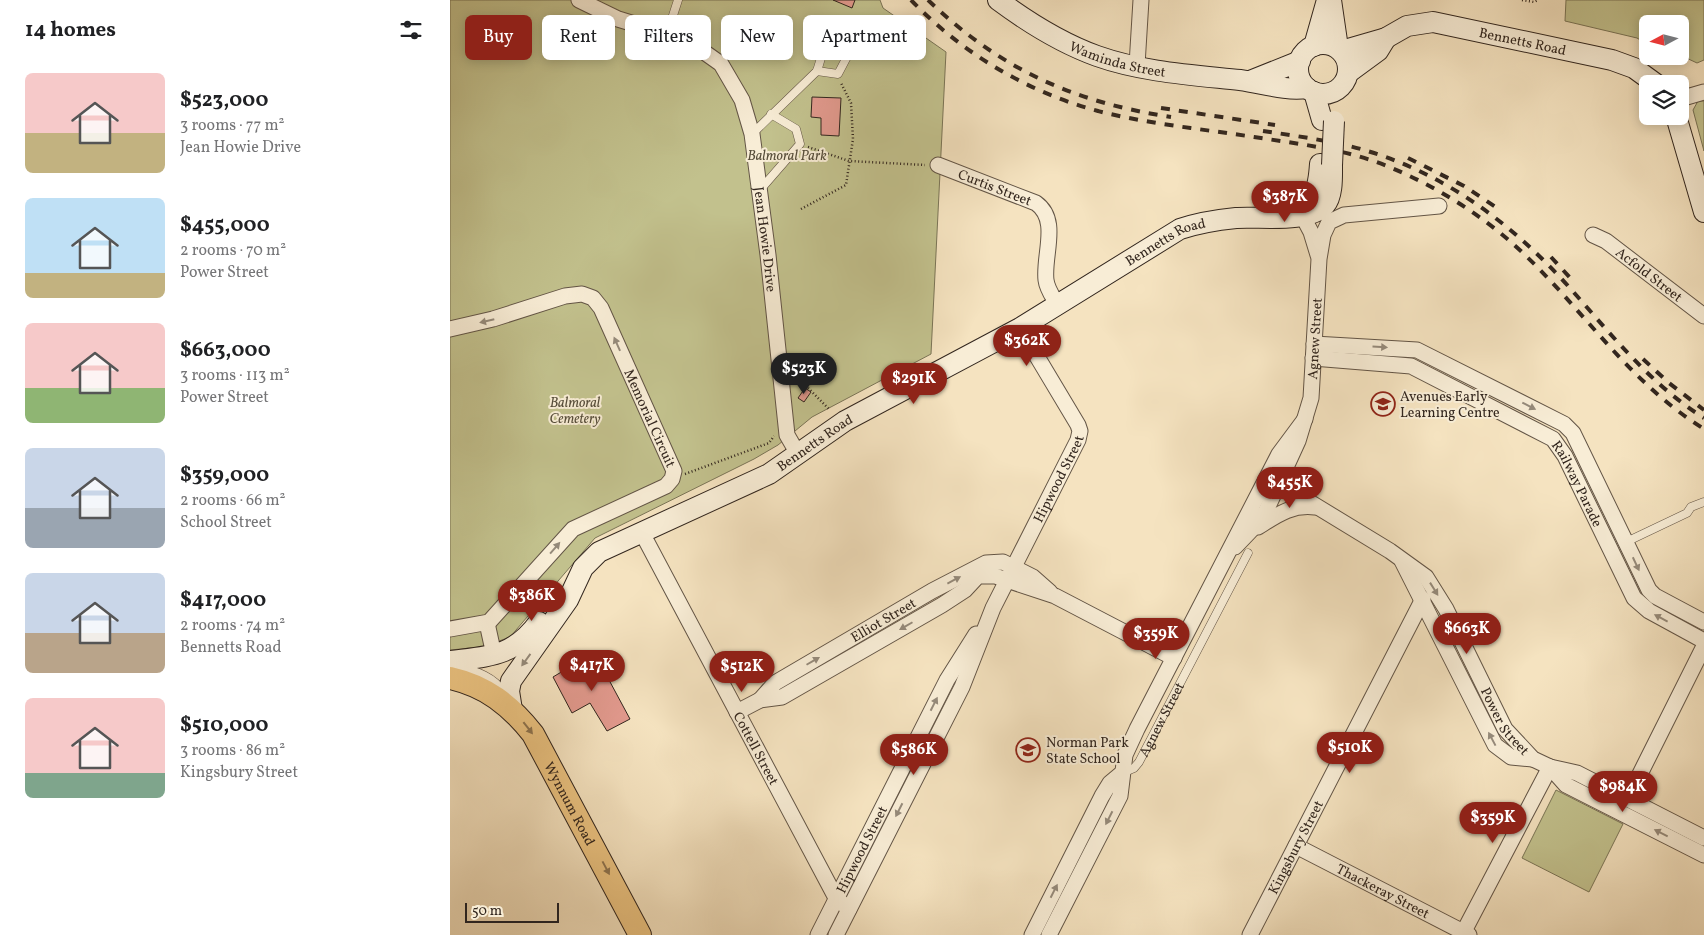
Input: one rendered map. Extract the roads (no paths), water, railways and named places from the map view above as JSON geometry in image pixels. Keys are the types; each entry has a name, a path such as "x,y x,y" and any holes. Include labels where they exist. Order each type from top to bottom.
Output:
{"main road":[{"name":"Waminda Street","path":"998,0 1062,41 1098,56 1160,71 1250,82 1294,90 1311,90"},
{"path":"1314,46 1327,0"},
{"path":"1331,0 1339,50 1348,65 1348,73 1337,90 1330,93 1311,90 1300,76 1300,61 1308,49 1314,46 1330,45 1339,50"},
{"name":"Bennetts Road","path":"1339,50 1386,38 1414,24 1441,24 1612,60 1634,68 1644,75"},
{"name":"Bennetts Road","path":"1348,73 1378,51 1386,38"},
{"name":"Waminda Street","path":"1250,82 1300,61"},
{"name":"Bennetts Road","path":"1311,90 1328,120"},
{"name":"Bennetts Road","path":"450,661 494,655 509,650 524,640 560,593 599,552 769,474 845,421 1020,328 1180,228 1200,222 1302,215 1318,210 1327,203 1328,120 1337,90"},
{"path":"1679,125 1704,212"},
{"name":"Bennetts Road","path":"1237,218 1273,207 1306,202 1317,188 1326,164"},
{"name":"Bennetts Road","path":"497,685 568,600 579,575"},
{"name":"Wynnum Road","path":"450,678 497,685 512,710 542,748 640,935"},
{"path":"450,686 497,685"}],"street":[{"name":"Jean Howie Drive","path":"579,0 625,21"},
{"path":"1137,65 1141,0"},
{"name":"Jean Howie Drive","path":"711,57 721,64 742,100 752,134 768,255 785,422 789,440 798,454"},
{"path":"1689,96 1704,92"},
{"name":"Curtis Street","path":"938,165 1036,203 1043,209 1048,216 1049,227 1046,280 1057,304"},
{"name":"Agnew Street","path":"1224,560 1261,518 1280,484 1294,453 1311,401 1319,259 1324,232 1332,219 1344,215 1439,206"},
{"name":"Agnew Street","path":"1302,215 1311,232 1319,259"},
{"name":"Acfold Street","path":"1593,234 1606,241 1704,316"},
{"name":"Memorial Circuit","path":"450,329 493,319 565,296 582,294 593,298 601,308 672,465 672,479 666,486 574,529 487,623"},
{"name":"Hipwood Street","path":"818,935 947,680 993,608 1077,443 1080,433 1078,424 1020,328"},
{"name":"Railway Parade","path":"1313,351 1353,353 1421,351 1564,424 1573,433 1651,592 1704,622"},
{"name":"Railway Parade","path":"1353,353 1411,366 1553,439 1565,456 1634,598 1649,611 1704,641"},
{"name":"Agnew Street","path":"1049,935 1120,796 1122,773 1130,745 1278,454 1305,419"},
{"name":"Power Street","path":"1280,484 1316,508 1399,556 1431,583 1446,609 1505,729 1533,759"},
{"name":"Power Street","path":"1247,534 1291,508 1301,506 1316,508"},
{"name":"Cottell Street","path":"642,531 836,898 849,909"},
{"name":"Power Street","path":"1399,556 1423,599 1496,748 1511,757 1533,759 1550,767 1573,772 1628,798 1704,838"},
{"name":"Elliot Street","path":"736,712 760,700 775,683 965,574 992,561 1002,562 1011,573 1174,658"},
{"name":"Kingsbury Street","path":"1250,935 1423,599"},
{"name":"Hipwood Street","path":"836,935 962,687 993,608"},
{"path":"450,629 487,623 494,655"},
{"path":"1628,798 1704,646"},
{"path":"1465,934 1550,767"},
{"name":"Power Street","path":"1550,767 1566,785 1704,855"},
{"name":"Agnew Street","path":"1032,935 1102,796 1110,783 1122,773"},
{"name":"Thackeray Street","path":"1296,846 1465,934"}],"lane":[{"path":"674,15 678,0"},
{"path":"752,134 817,71 820,60"},
{"path":"817,71 838,74 845,60"},
{"path":"759,191 800,144 796,129 771,114"},
{"path":"1626,542 1687,513 1691,507 1704,502"},
{"name":"Agnew Street","path":"1122,773 1134,768 1139,762 1248,553"},
{"path":"450,665 479,673 497,685"}],"railway":[{"path":"911,0 952,37 997,68 1021,82 1072,103 1098,111 1137,119 1338,151 1371,160 1424,183 1477,215 1509,240 1546,277 1630,369 1677,410 1704,429"},
{"path":"928,0 983,45 1040,79 1070,92 1102,102 1171,117"},
{"path":"1161,108 1275,125"},
{"path":"1263,131 1335,143 1378,154 1409,166 1468,198 1521,239 1546,262 1649,374 1684,405 1704,418"},
{"path":"1408,158 1464,186 1497,208"},
{"path":"1551,257 1574,282"},
{"path":"1643,359 1669,383 1704,410"}],"place":[{"name":"Avenues Early Learning Centre","path":"1383,404"},
{"name":"Norman Park State School","path":"1028,750"}],"park label":[{"name":"Balmoral Park","path":"787,155"},
{"name":"Balmoral Cemetery","path":"575,410"}]}
